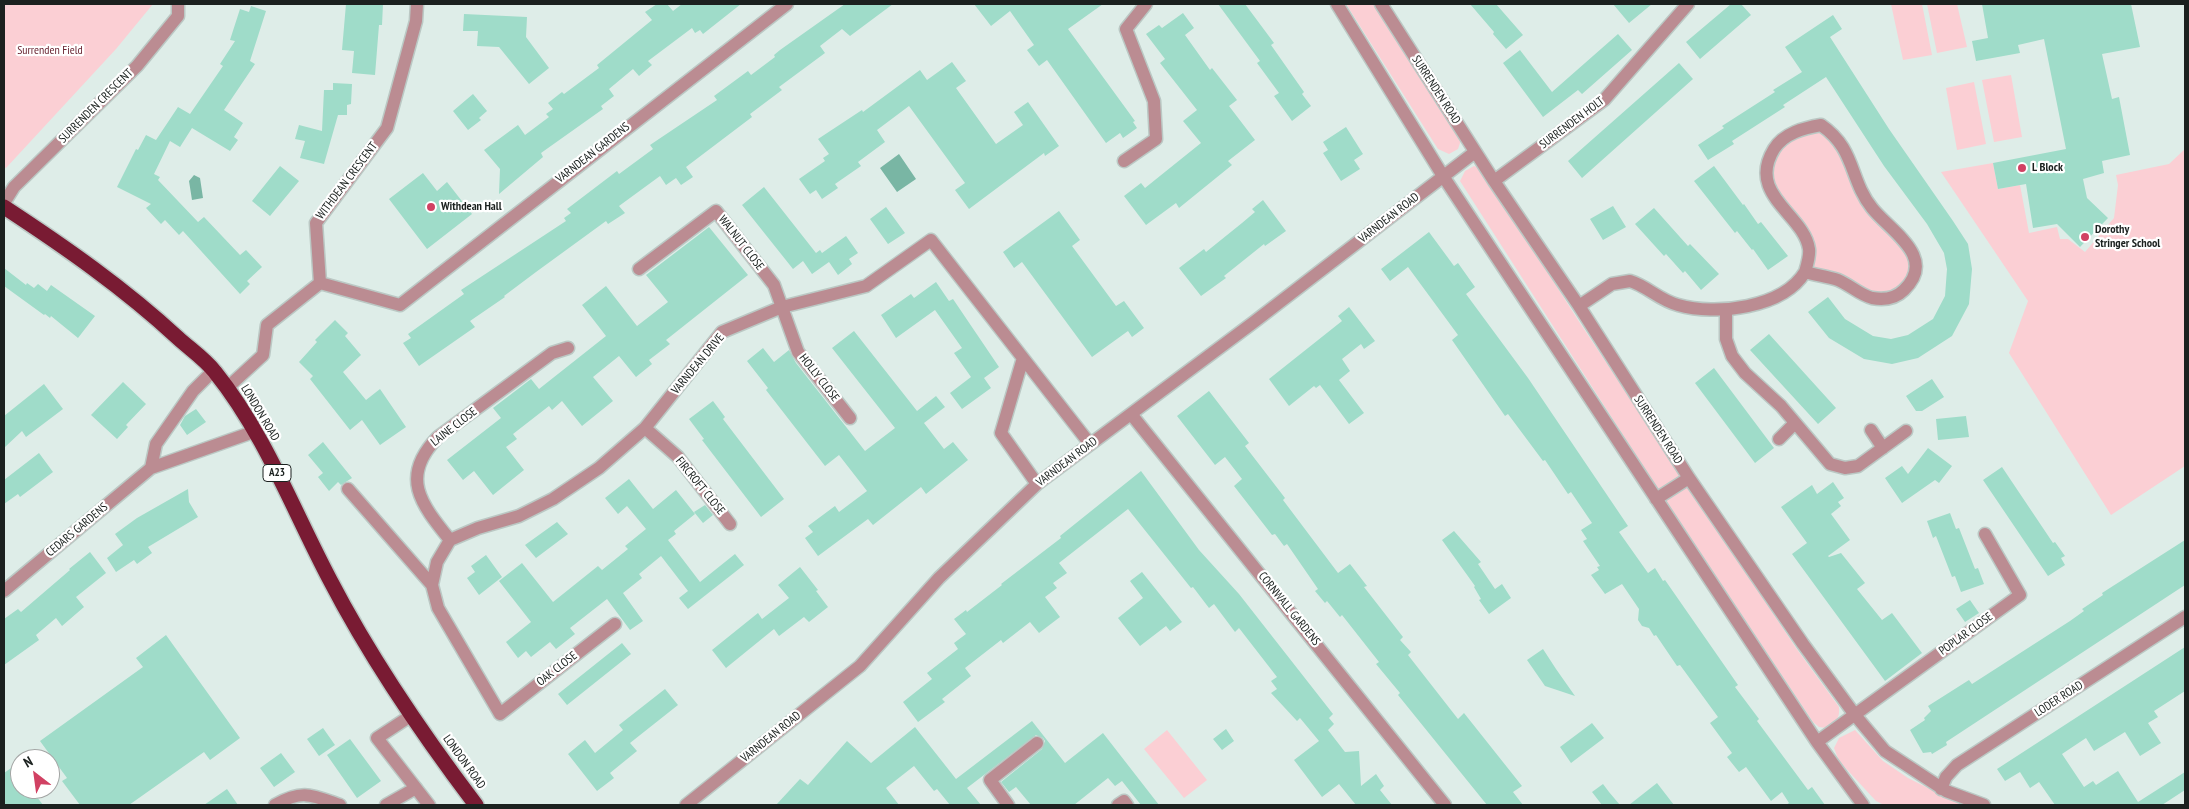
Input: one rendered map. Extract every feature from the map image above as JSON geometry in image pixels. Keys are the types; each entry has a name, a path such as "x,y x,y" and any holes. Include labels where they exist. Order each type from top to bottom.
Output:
{"highway":[{"name":"LONDON ROAD","path":"4,207 51,238 143,306 214,370 256,431 331,583 412,715 476,805"}],"street":[{"name":"SURRENDEN CRESCENT","path":"4,203 14,187 137,66 178,16 178,4"},
{"name":"WITHDEAN CRESCENT","path":"320,283 316,223 387,128 416,21 417,4"},
{"name":"VARNDEAN GARDENS","path":"320,283 400,305 784,4"},
{"path":"1124,161 1156,139 1154,101 1126,29 1146,4"},
{"path":"1337,4 1443,176 1817,742 1862,805"},
{"name":"SURRENDEN ROAD","path":"1381,4 1475,152 1579,306 1689,478 1803,644 1855,715 1885,751 1941,789 1984,805"},
{"name":"SURRENDEN HOLT","path":"1494,181 1604,100 1681,6"},
{"path":"1579,306 1612,284 1630,280 1664,300 1679,306 1726,310 1779,296 1798,282 1805,272 1809,249 1798,227 1775,199 1770,189 1768,166 1773,152 1783,140 1800,130 1821,125 1842,144 1864,196 1872,208 1905,240 1914,255 1915,268 1908,286 1900,293 1884,299 1870,298 1839,280 1805,272"},
{"name":"VARNDEAN ROAD","path":"686,805 860,666 939,578 1037,484 1132,414 1475,152"},
{"name":"WALNUT CLOSE","path":"639,269 716,211 774,285 782,307"},
{"name":"VARNDEAN DRIVE","path":"450,540 478,528 519,516 553,499 598,468 645,428 722,332 782,307 866,286 932,240 1090,444"},
{"path":"227,388 263,355 267,326 320,283"},
{"name":"HOLLY CLOSE","path":"782,307 798,352 850,418"},
{"path":"1726,310 1726,339 1732,356 1745,374 1796,423 1827,461 1839,467 1858,466 1906,432"},
{"name":"LAINE CLOSE","path":"450,540 428,512 419,496 416,477 419,463 426,450 438,438 552,353 568,348"},
{"path":"1023,358 1001,433 1037,484"},
{"path":"151,468 156,444 193,391 214,370"},
{"name":"CORNWALL GARDENS","path":"1132,414 1445,805"},
{"path":"1779,438 1796,423"},
{"name":"FIRCROFT CLOSE","path":"645,428 678,457 730,524"},
{"path":"1871,430 1883,448"},
{"name":"CEDARS GARDENS","path":"4,591 151,468 256,431"},
{"path":"1656,499 1689,478"},
{"path":"348,489 432,585"},
{"name":"POPLAR CLOSE","path":"1855,715 2020,595 1985,534"},
{"path":"432,585 437,562 450,540"},
{"name":"OAK CLOSE","path":"432,585 438,608 500,714 615,624"},
{"name":"LODER ROAD","path":"1941,789 1946,777 1956,765 2185,617"},
{"path":"412,715 377,738 429,805"},
{"path":"1817,742 1855,715"},
{"path":"1008,805 990,780 1037,743"},
{"path":"386,805 416,788"},
{"path":"275,805 301,794 313,795 340,805"},
{"path":"1118,805 1124,801 1126,805"}],"green space":[{"name":"Surrenden Field","path":"4,4 153,4 116,49 6,168 4,167"},
{"path":"1346,4 1373,4 1461,140 1458,149 1449,154 1438,149"},
{"path":"1891,4 1922,4 1932,55 1903,60"},
{"path":"1927,4 1957,4 1967,47 1937,53"},
{"path":"2011,75 2022,137 1994,142 1982,80"},
{"path":"1974,82 1986,144 1957,150 1946,88"},
{"path":"1821,125 1859,183 1905,240 1915,268 1892,297 1805,272 1809,249 1769,181 1777,146"},
{"path":"2185,149 2185,466 2111,515 2009,353 2028,301 1941,172 1993,163 1998,189 2020,185 2029,233 2057,227 2060,239 2068,239 2085,252 2114,218 2118,185 2116,175 2169,164"},
{"path":"1474,166 1482,169 1578,320 1796,648 1839,707 1838,717 1835,722 1826,728 1819,727 1813,722 1657,488 1460,181 1465,171"},
{"path":"1167,730 1207,780 1184,798 1144,749"},
{"path":"1855,730 1883,761 1908,778 1962,805 1884,805 1876,801 1839,761 1834,748 1839,738"}],"shaded area":[{"path":"899,154 916,179 897,192 880,168"},
{"path":"194,175 200,178 203,198 192,200 189,181"}],"building":[{"path":"346,4 383,4 382,25 379,25 375,75 352,73 354,51 342,50"},
{"path":"657,4 667,4 673,11 682,4 741,4 703,34 700,30 695,33 692,28 648,61 652,65 639,76 633,69 609,89 614,96 601,106 603,109 541,153 543,157 499,194 500,169 484,150 518,125 525,135 549,117 546,114 553,109 548,103 562,92 564,94 599,68 597,65 652,20 645,12"},
{"path":"845,4 893,4 850,36 842,29 820,46 825,53 779,87 782,90 750,114 752,117 686,167 693,177 681,185 676,178 666,185 660,176 619,206 625,213 608,224 606,221 470,321 475,327 419,366 403,343 411,338 408,334 464,294 461,290 566,221 564,218 571,213 567,209 617,171 619,174 653,149 650,145 717,100 714,96 748,71 751,75 775,57 774,55 780,50"},
{"path":"974,4 1103,4 1068,29 1135,121 1133,122 1137,128 1123,138 1120,133 1106,143 1047,60 1039,66 1027,50 1034,45 1010,11 991,26"},
{"path":"1218,4 1245,4 1274,43 1271,45 1304,92 1302,94 1311,106 1292,121 1274,96 1279,93 1257,63 1260,61"},
{"path":"1470,4 1496,4 1523,35 1506,49"},
{"path":"1613,4 1652,4 1629,23"},
{"path":"1731,4 1741,4 1751,15 1700,59 1686,42"},
{"path":"1982,4 2131,4 2140,47 2102,54 2112,99 2119,97 2130,155 2102,161 2104,173 2083,179 2087,198 2108,218 2080,247 2057,224 2033,228 2026,184 1998,189 1993,163 2066,149 2044,39 2018,45 2020,53 1976,61 1972,41 1988,38"},
{"path":"251,6 266,11 250,61 255,64 224,110 243,123 234,137 238,140 230,151 192,128 180,147 170,141 154,174 160,177 158,180 198,222 204,217 240,255 246,250 262,267 247,281 250,284 240,294 183,231 179,235 165,220 161,224 146,208 151,204 117,187 136,149 138,150 146,135 156,140 178,107 190,114 223,66 220,64 235,41 230,40 240,9 249,12"},
{"path":"1183,13 1194,28 1185,35 1210,70 1212,68 1237,100 1229,106 1255,140 1228,161 1232,165 1179,208 1176,203 1146,225 1124,196 1141,183 1145,188 1201,143 1183,121 1197,110 1160,63 1165,59 1146,34 1159,25 1162,28"},
{"path":"464,14 527,17 526,37 549,68 529,84 499,47 477,46 478,31 463,31"},
{"path":"1833,15 1842,29 1830,37 1889,129 1968,244 1972,269 1969,304 1952,336 1918,358 1892,364 1864,359 1829,338 1808,312 1828,297 1845,319 1873,336 1891,339 1908,335 1933,319 1945,296 1947,269 1944,253 1927,224 1884,166 1826,77 1783,105 1785,107 1732,141 1734,144 1708,160 1698,145 1724,128 1722,126 1775,92 1773,90 1802,72 1785,47"},
{"path":"1618,34 1632,50 1582,94 1578,90 1543,117 1503,63 1520,50 1552,92"},
{"path":"952,62 966,81 956,88 996,144 1023,125 1014,112 1028,102 1059,146 1045,156 1044,153 969,209 955,190 965,183 909,106 877,130 885,142 858,162 861,166 835,184 838,188 822,199 816,190 810,194 799,179 825,161 823,158 829,154 818,139 862,110 863,112 920,70 927,80"},
{"path":"1679,63 1693,79 1582,178 1568,161"},
{"path":"333,83 352,84 351,104 347,105 347,115 338,115 324,164 300,158 305,141 295,139 299,125 322,131 324,90 333,90"},
{"path":"473,94 487,111 479,118 481,120 468,130 453,111"},
{"path":"1346,127 1363,154 1354,160 1360,169 1341,181 1323,153 1328,150 1323,142"},
{"path":"280,166 299,181 270,216 252,201"},
{"path":"1714,166 1758,224 1761,222 1788,256 1768,270 1753,249 1737,231 1735,233 1694,181"},
{"name":"Withdean Hall","path":"423,173 437,191 447,182 472,214 427,249 389,199"},
{"path":"764,187 816,253 820,250 822,253 846,236 858,253 849,259 852,264 838,275 829,262 812,274 803,261 793,269 742,205"},
{"path":"1263,200 1286,231 1265,246 1264,244 1224,276 1226,278 1201,296 1179,268 1204,249 1206,252 1242,223 1255,212 1252,209"},
{"path":"1613,206 1626,227 1603,240 1590,219"},
{"path":"886,207 905,233 888,244 870,219"},
{"path":"1654,208 1688,246 1690,244 1719,274 1701,290 1685,271 1683,273 1666,254 1664,256 1635,224"},
{"path":"1059,211 1080,240 1072,246 1116,306 1124,301 1144,328 1132,337 1128,331 1092,357 1022,262 1014,268 1003,252"},
{"path":"709,227 748,275 666,340 670,344 649,360 652,364 636,377 619,356 593,377 613,401 582,426 562,401 552,410 549,406 513,434 517,439 506,447 524,470 493,495 474,471 463,480 447,460 501,418 493,408 531,379 539,389 606,336 582,305 606,286 637,326 668,302 646,275"},
{"path":"1429,232 1454,266 1458,263 1475,287 1466,294 1528,378 1628,526 1619,532 1648,573 1655,568 1663,581 1665,580 1738,685 1735,687 1759,719 1757,721 1808,790 1812,787 1825,805 1786,805 1789,803 1782,792 1771,801 1746,767 1739,772 1727,757 1732,753 1710,723 1718,717 1680,665 1677,666 1656,635 1654,636 1649,628 1642,626 1638,620 1639,609 1622,584 1605,594 1591,575 1599,570 1597,567 1600,566 1583,541 1587,539 1581,530 1592,523 1571,492 1568,494 1545,460 1543,461 1508,414 1505,416 1452,340 1458,335 1408,267 1390,281 1381,269"},
{"path":"4,268 26,285 27,283 34,288 38,284 47,291 51,285 95,316 78,338 51,316 50,318 44,315 4,286"},
{"path":"936,282 949,301 953,299 999,367 984,378 991,388 962,409 950,393 971,377 954,353 962,348 935,310 896,338 881,315 911,294 914,298"},
{"path":"1349,307 1375,341 1364,349 1361,344 1342,359 1350,371 1339,380 1364,413 1349,424 1320,385 1316,388 1314,386 1289,406 1269,379 1342,321 1338,316"},
{"path":"335,320 348,333 345,336 361,355 343,372 366,400 380,389 406,427 380,445 362,420 350,430 310,379 313,376 299,362 317,342 315,340"},
{"path":"854,331 917,411 936,396 945,407 924,423 944,449 953,442 968,460 926,494 921,487 873,525 868,519 818,556 805,538 813,532 808,526 835,506 839,512 867,491 839,455 825,466 766,390 768,388 747,361 763,348 774,362 789,350 796,363 865,451 895,428 832,348"},
{"path":"1769,334 1836,408 1818,424 1750,350"},
{"path":"1714,368 1774,448 1755,463 1695,383"},
{"path":"1932,379 1944,397 1922,411 1916,411 1906,396"},
{"path":"123,382 146,404 126,425 128,427 117,439 91,415"},
{"path":"44,384 63,409 26,437 22,431 4,448 4,416"},
{"path":"1209,391 1249,443 1245,446 1285,498 1283,500 1338,573 1350,564 1367,586 1364,587 1403,637 1400,640 1411,652 1408,655 1458,719 1464,713 1522,786 1513,792 1523,805 1487,805 1398,695 1400,693 1376,664 1379,662 1342,615 1340,617 1327,601 1325,603 1315,591 1318,589 1287,544 1284,546 1275,534 1272,535 1234,486 1242,479 1225,457 1215,465 1177,416"},
{"path":"713,401 725,417 723,419 784,499 761,517 702,440 704,439 689,419"},
{"path":"196,409 206,422 187,435 180,425 185,416"},
{"path":"1966,416 1969,437 1938,440 1936,419"},
{"path":"323,442 352,478 341,485 338,482 329,491 318,477 323,473 308,455"},
{"path":"1928,448 1952,466 1939,483 1935,480 1902,503 1885,478 1902,466 1908,474"},
{"path":"39,453 53,472 20,497 18,494 4,504 4,480"},
{"path":"2002,467 2053,543 2055,542 2065,556 2061,558 2065,565 2048,576 1983,480"},
{"path":"1141,471 1199,550 1239,594 1333,714 1329,718 1334,724 1328,730 1345,752 1359,751 1361,786 1376,774 1384,786 1380,790 1392,805 1356,805 1339,784 1322,797 1294,760 1319,741 1300,718 1297,721 1271,693 1277,689 1271,681 1277,677 1239,628 1235,632 1214,604 1209,608 1193,587 1191,588 1128,509 1059,563 1067,573 1053,583 1057,588 1045,597 1060,617 1039,633 1030,622 1003,643 1001,640 965,668 971,676 942,699 945,702 918,722 903,702 932,679 927,673 958,649 954,643 966,634 954,619 966,610 967,612 1002,585"},
{"path":"629,479 653,509 676,490 695,514 674,531 676,534 668,540 700,582 735,554 744,565 688,609 679,598 688,591 661,556 639,574 642,578 623,593 643,621 630,630 607,599 570,628 575,634 556,649 550,642 531,657 526,651 518,658 506,642 531,622 499,581 522,563 553,602 598,566 602,570 628,549 625,546 646,529 627,506 618,514 605,498"},
{"path":"1833,482 1844,498 1838,502 1841,506 1831,514 1850,540 1828,556 1841,553 1865,583 1857,589 1882,620 1892,613 1922,653 1885,681 1792,554 1807,543 1781,507 1812,485 1817,494"},
{"path":"188,489 189,502 198,517 148,547 152,553 137,564 134,560 116,572 107,558 123,545 115,534 137,518"},
{"path":"705,505 713,515 703,523 694,512"},
{"path":"1950,513 1956,529 1959,528 1975,569 1978,568 1984,584 1961,592 1955,576 1952,577 1936,536 1933,538 1927,521"},
{"path":"557,522 568,534 536,558 525,545"},
{"path":"1454,531 1481,562 1478,564 1495,589 1502,584 1511,598 1489,614 1479,600 1481,599 1475,586 1442,540"},
{"path":"2185,540 2185,585 1946,742 1947,745 1932,754 1931,752 1923,753 1910,730 1925,720 1924,718 1931,711 1928,706 1969,680 1972,684 2070,621 2084,611 2082,609 2103,595 2102,593"},
{"path":"90,552 106,573 76,597 84,607 62,626 56,618 36,635 39,640 4,665 4,619 18,609 21,612"},
{"path":"486,555 502,577 479,595 467,578 475,572 471,566"},
{"path":"800,567 818,590 816,591 828,607 809,622 804,617 779,636 774,629 726,668 712,650 758,613 762,619 789,598 778,585"},
{"path":"1142,572 1182,622 1170,631 1166,626 1140,646 1118,618 1143,598 1130,581"},
{"path":"1970,600 1979,613 1965,622 1956,609"},
{"path":"166,635 240,738 210,760 204,752 129,805 80,805 62,781 67,778 60,768 60,749 46,749 40,741 143,667 136,658"},
{"path":"622,643 631,654 567,705 558,694"},
{"path":"2185,647 2185,691 2154,711 2158,717 2148,723 2161,743 2140,756 2125,732 2094,751 2086,738 2062,754 2084,787 2093,781 2096,785 2118,771 2138,802 2185,772 2185,790 2162,805 2055,805 2039,782 2030,788 2020,772 2005,781 1997,769"},
{"path":"1543,649 1575,696 1545,686 1527,660"},
{"path":"665,689 678,705 630,743 637,751 610,773 614,778 597,791 568,754 585,740 595,753 623,730 619,725"},
{"path":"1032,721 1065,763 1103,733 1159,805 1141,805 1122,781 1115,786 1108,778 1074,805 1031,805 1016,787 1009,792 1001,782 1042,749 1045,741 1036,735 967,788 981,805 950,805 937,789 934,791 914,766 886,788 899,805 776,805 800,779 808,785 847,741 871,763 915,727 956,779"},
{"path":"1592,723 1604,738 1571,763 1560,747"},
{"path":"323,728 335,745 319,756 307,739"},
{"path":"1226,729 1234,741 1222,750 1213,739"},
{"path":"350,739 381,781 357,798 327,755"},
{"path":"281,753 295,772 274,787 260,768"},
{"path":"10,769 10,799 38,799 43,805 4,805 4,773"},
{"path":"1657,783 1674,805 1629,805"},
{"path":"1603,784 1620,805 1602,805 1592,792"},
{"path":"227,789 238,805 204,805"}],"place":[{"name":"L Block","path":"2022,168"},
{"name":"Withdean Hall","path":"431,207"},
{"name":"Dorothy Stringer School","path":"2085,237"}]}
